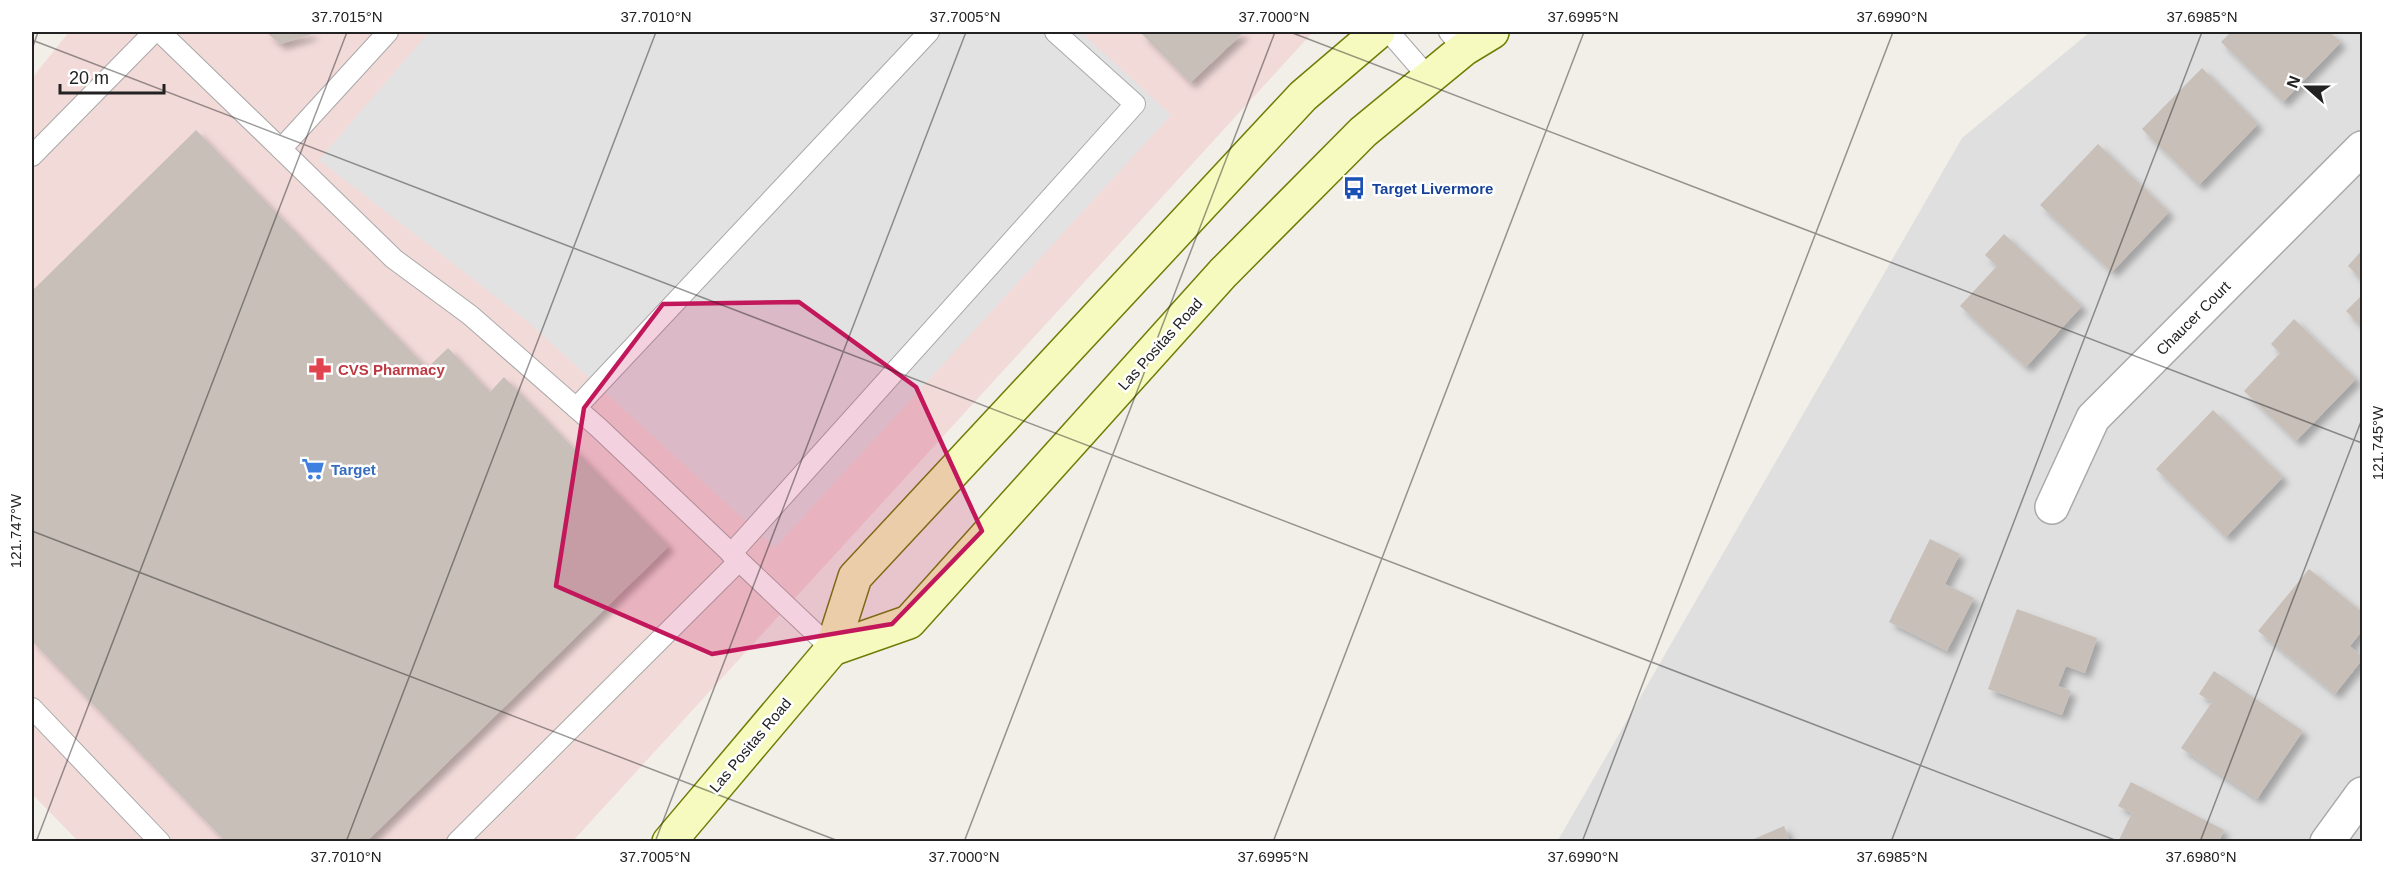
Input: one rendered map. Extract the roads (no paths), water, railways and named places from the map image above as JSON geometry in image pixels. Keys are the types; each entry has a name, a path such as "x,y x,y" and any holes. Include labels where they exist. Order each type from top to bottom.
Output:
{"main road":[{"name":"Las Positas Road","path":"669,842 832,649 855,577 1303,96 1378,32"},
{"name":"Las Positas Road","path":"832,649 909,622 1223,273 1363,132 1429,78 1456,40 1492,32"}],"street":[{"name":"Chaucer Court","path":"2052,507 2093,418 2362,148"},
{"path":"2327,842 2362,794"}],"lane":[{"path":"32,156 154,32"},
{"path":"160,32 394,259 470,315 576,408 832,649"},
{"path":"281,148 388,32"},
{"path":"576,408 929,32"},
{"path":"457,842 735,557 1136,104 1055,32"},
{"path":"1389,32 1429,78"},
{"path":"32,708 160,842"}],"place":[{"name":"Target Livermore","path":"1354,188"},
{"name":"CVS Pharmacy","path":"320,369"},
{"name":"Target","path":"313,469"}]}
